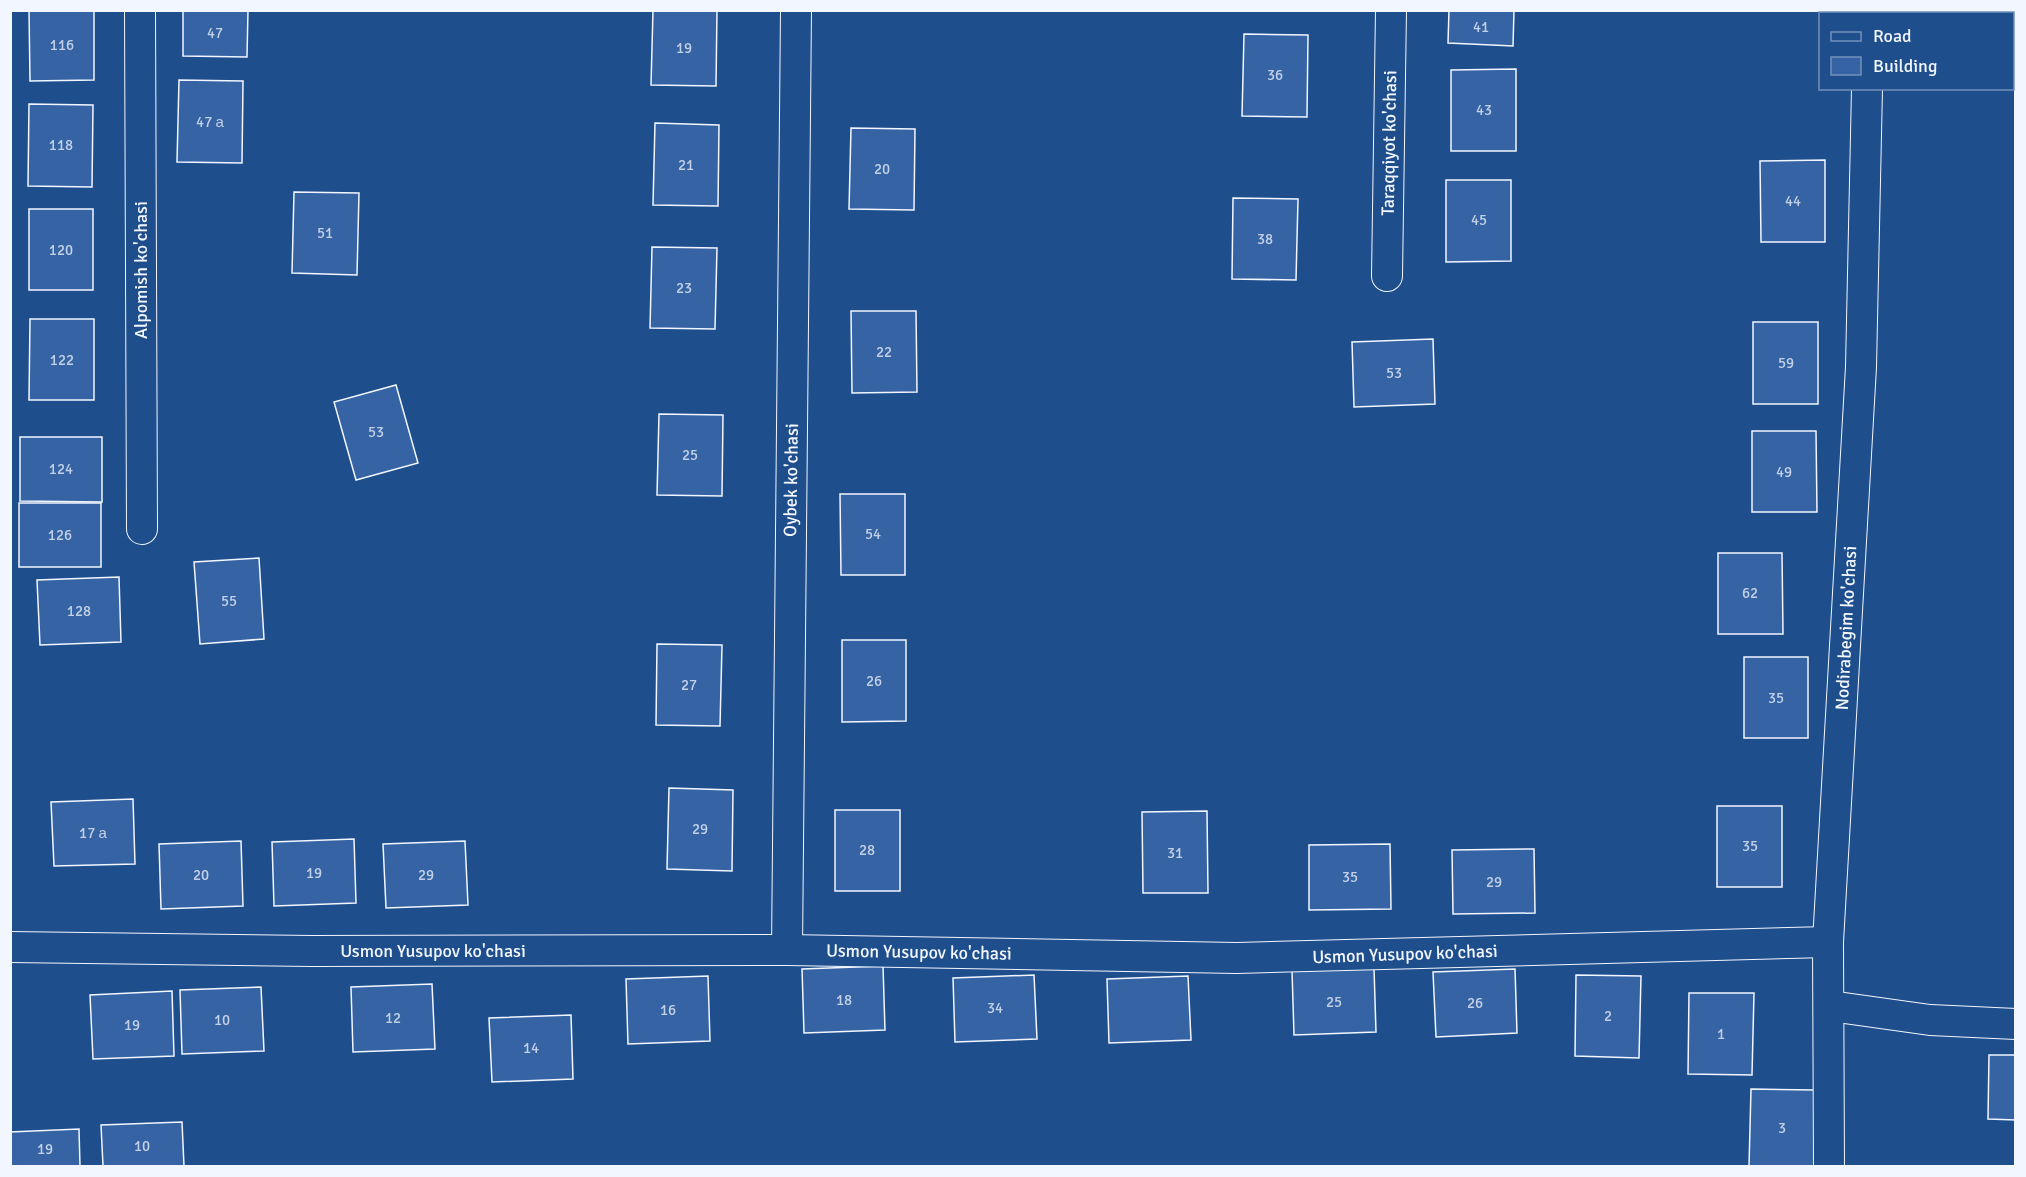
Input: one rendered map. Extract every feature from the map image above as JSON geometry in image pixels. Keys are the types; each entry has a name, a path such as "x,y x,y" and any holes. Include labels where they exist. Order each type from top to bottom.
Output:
{"street":[{"name":"Alpomish ko'chasi","path":"140,10 142,529"},
{"name":"Oybek ko'chasi","path":"787,950 796,10"},
{"name":"Taraqqiyot ko'chasi","path":"1387,276 1391,10"},
{"name":"Nodirabegim ko'chasi","path":"1829,1167 1828,942 1861,367 1867,90"},
{"name":"Usmon Yusupov ko'chasi","path":"10,947 312,951 787,950 1237,958 1828,942"},
{"path":"1830,1006 1930,1020 2016,1024"}],"building":[{"path":"29,10 94,10 94,80 30,81"},
{"path":"183,10 248,10 247,57 183,56"},
{"path":"653,10 717,10 716,86 651,85"},
{"path":"1449,10 1514,10 1513,46 1448,43"},
{"path":"1244,34 1308,35 1307,117 1242,116"},
{"path":"1516,69 1516,151 1451,151 1451,70"},
{"path":"179,80 243,81 242,163 177,162"},
{"path":"29,104 93,105 92,187 28,186"},
{"path":"655,123 719,125 718,206 653,205"},
{"path":"851,128 915,129 914,210 849,209"},
{"path":"1825,160 1825,242 1761,242 1760,161"},
{"path":"1446,180 1511,180 1511,261 1446,262"},
{"path":"294,192 359,193 357,275 292,273"},
{"path":"1233,198 1298,199 1296,280 1232,279"},
{"path":"29,209 93,209 93,290 29,290"},
{"path":"652,247 717,248 715,329 650,328"},
{"path":"851,311 916,311 917,392 852,393"},
{"path":"30,319 94,319 94,400 29,400"},
{"path":"1753,322 1818,322 1818,404 1753,404"},
{"path":"1433,339 1435,404 1354,407 1352,342"},
{"path":"396,385 418,463 356,480 334,402"},
{"path":"659,414 723,415 722,496 657,495"},
{"path":"1752,431 1816,431 1817,512 1752,512"},
{"path":"20,437 102,437 102,502 20,501"},
{"path":"840,494 905,494 905,575 841,575"},
{"path":"19,503 101,503 101,567 19,567"},
{"path":"1718,553 1782,553 1783,634 1718,634"},
{"path":"259,558 264,639 200,644 194,562"},
{"path":"119,577 121,642 40,645 37,580"},
{"path":"842,640 906,640 906,721 842,722"},
{"path":"657,644 722,645 720,726 656,725"},
{"path":"1744,657 1808,657 1808,738 1744,738"},
{"path":"669,788 733,790 732,871 667,869"},
{"path":"133,799 135,864 54,866 51,802"},
{"path":"1717,806 1782,806 1782,887 1717,887"},
{"path":"835,810 900,810 900,891 835,891"},
{"path":"1207,811 1208,893 1143,893 1142,812"},
{"path":"354,839 356,903 274,906 272,842"},
{"path":"241,841 243,906 161,909 159,844"},
{"path":"465,841 468,905 386,908 383,844"},
{"path":"1390,844 1391,909 1309,910 1309,845"},
{"path":"1534,849 1535,913 1453,914 1452,850"},
{"path":"883,966 885,1030 804,1033 802,969"},
{"path":"1374,968 1376,1032 1294,1035 1292,971"},
{"path":"1515,969 1517,1033 1436,1037 1433,972"},
{"path":"1034,975 1037,1039 955,1042 953,978"},
{"path":"1576,975 1641,976 1639,1058 1575,1056"},
{"path":"708,976 710,1041 628,1044 626,979"},
{"path":"1188,976 1191,1040 1109,1043 1107,979"},
{"path":"432,984 435,1049 353,1052 351,987"},
{"path":"261,987 264,1051 182,1054 180,990"},
{"path":"172,991 174,1056 93,1059 90,995"},
{"path":"1689,993 1754,993 1752,1075 1688,1074"},
{"path":"571,1015 573,1079 492,1082 489,1018"},
{"path":"1989,1055 2016,1055 2016,1120 1988,1119"},
{"path":"1751,1089 1815,1090 1814,1166 1749,1166"},
{"path":"182,1122 184,1166 103,1166 101,1125"},
{"path":"79,1129 80,1166 10,1166 10,1132"}]}
